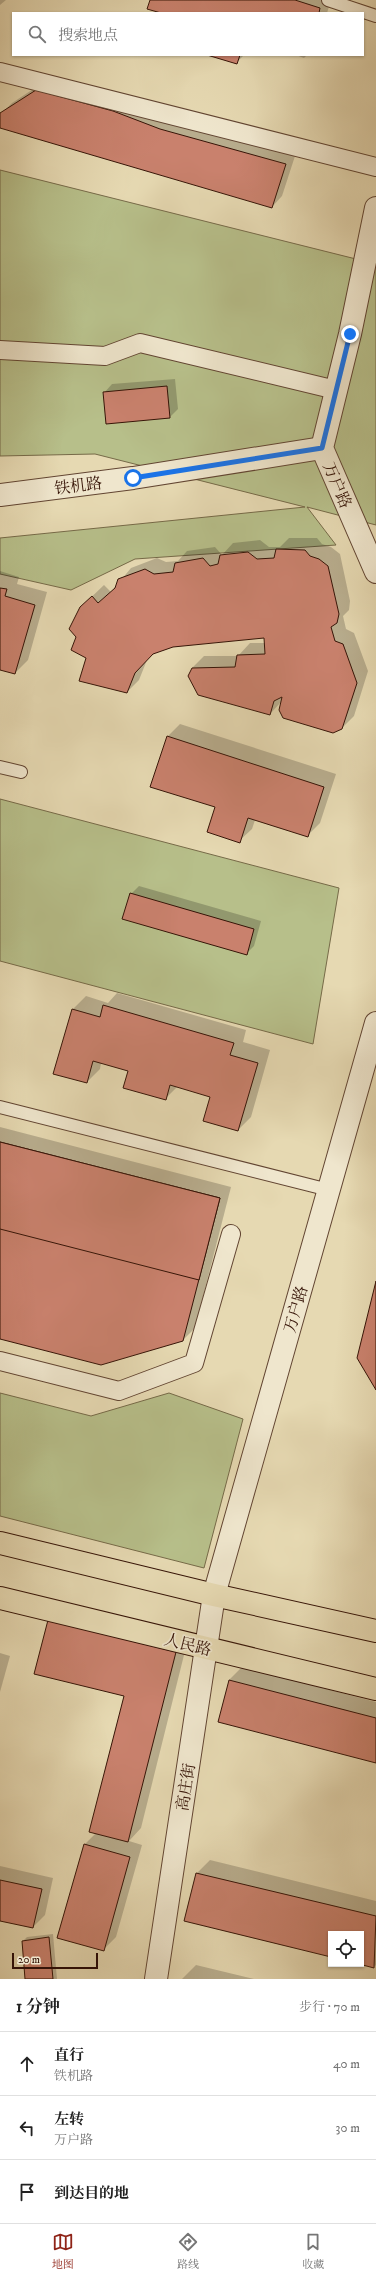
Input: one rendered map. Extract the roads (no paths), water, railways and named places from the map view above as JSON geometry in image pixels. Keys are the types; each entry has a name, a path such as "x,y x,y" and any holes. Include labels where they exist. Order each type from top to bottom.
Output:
{"main road":[{"path":"0,1543 214,1595 376,1631"},
{"name":"人民路","path":"0,1598 376,1689"}],"street":[{"path":"0,72 376,167"},
{"name":"万户路","path":"376,208 322,448 376,572"},
{"path":"0,350 104,356 140,344 336,390"},
{"name":"铁机路","path":"0,495 133,478 322,448"},
{"name":"万户路","path":"214,1595 376,1023"},
{"path":"0,1361 119,1391 194,1363 231,1234"},
{"name":"高庄街","path":"156,1979 214,1595"}],"lane":[{"path":"328,0 376,16"},
{"path":"0,767 21,772"},
{"path":"0,1107 329,1190"}]}
